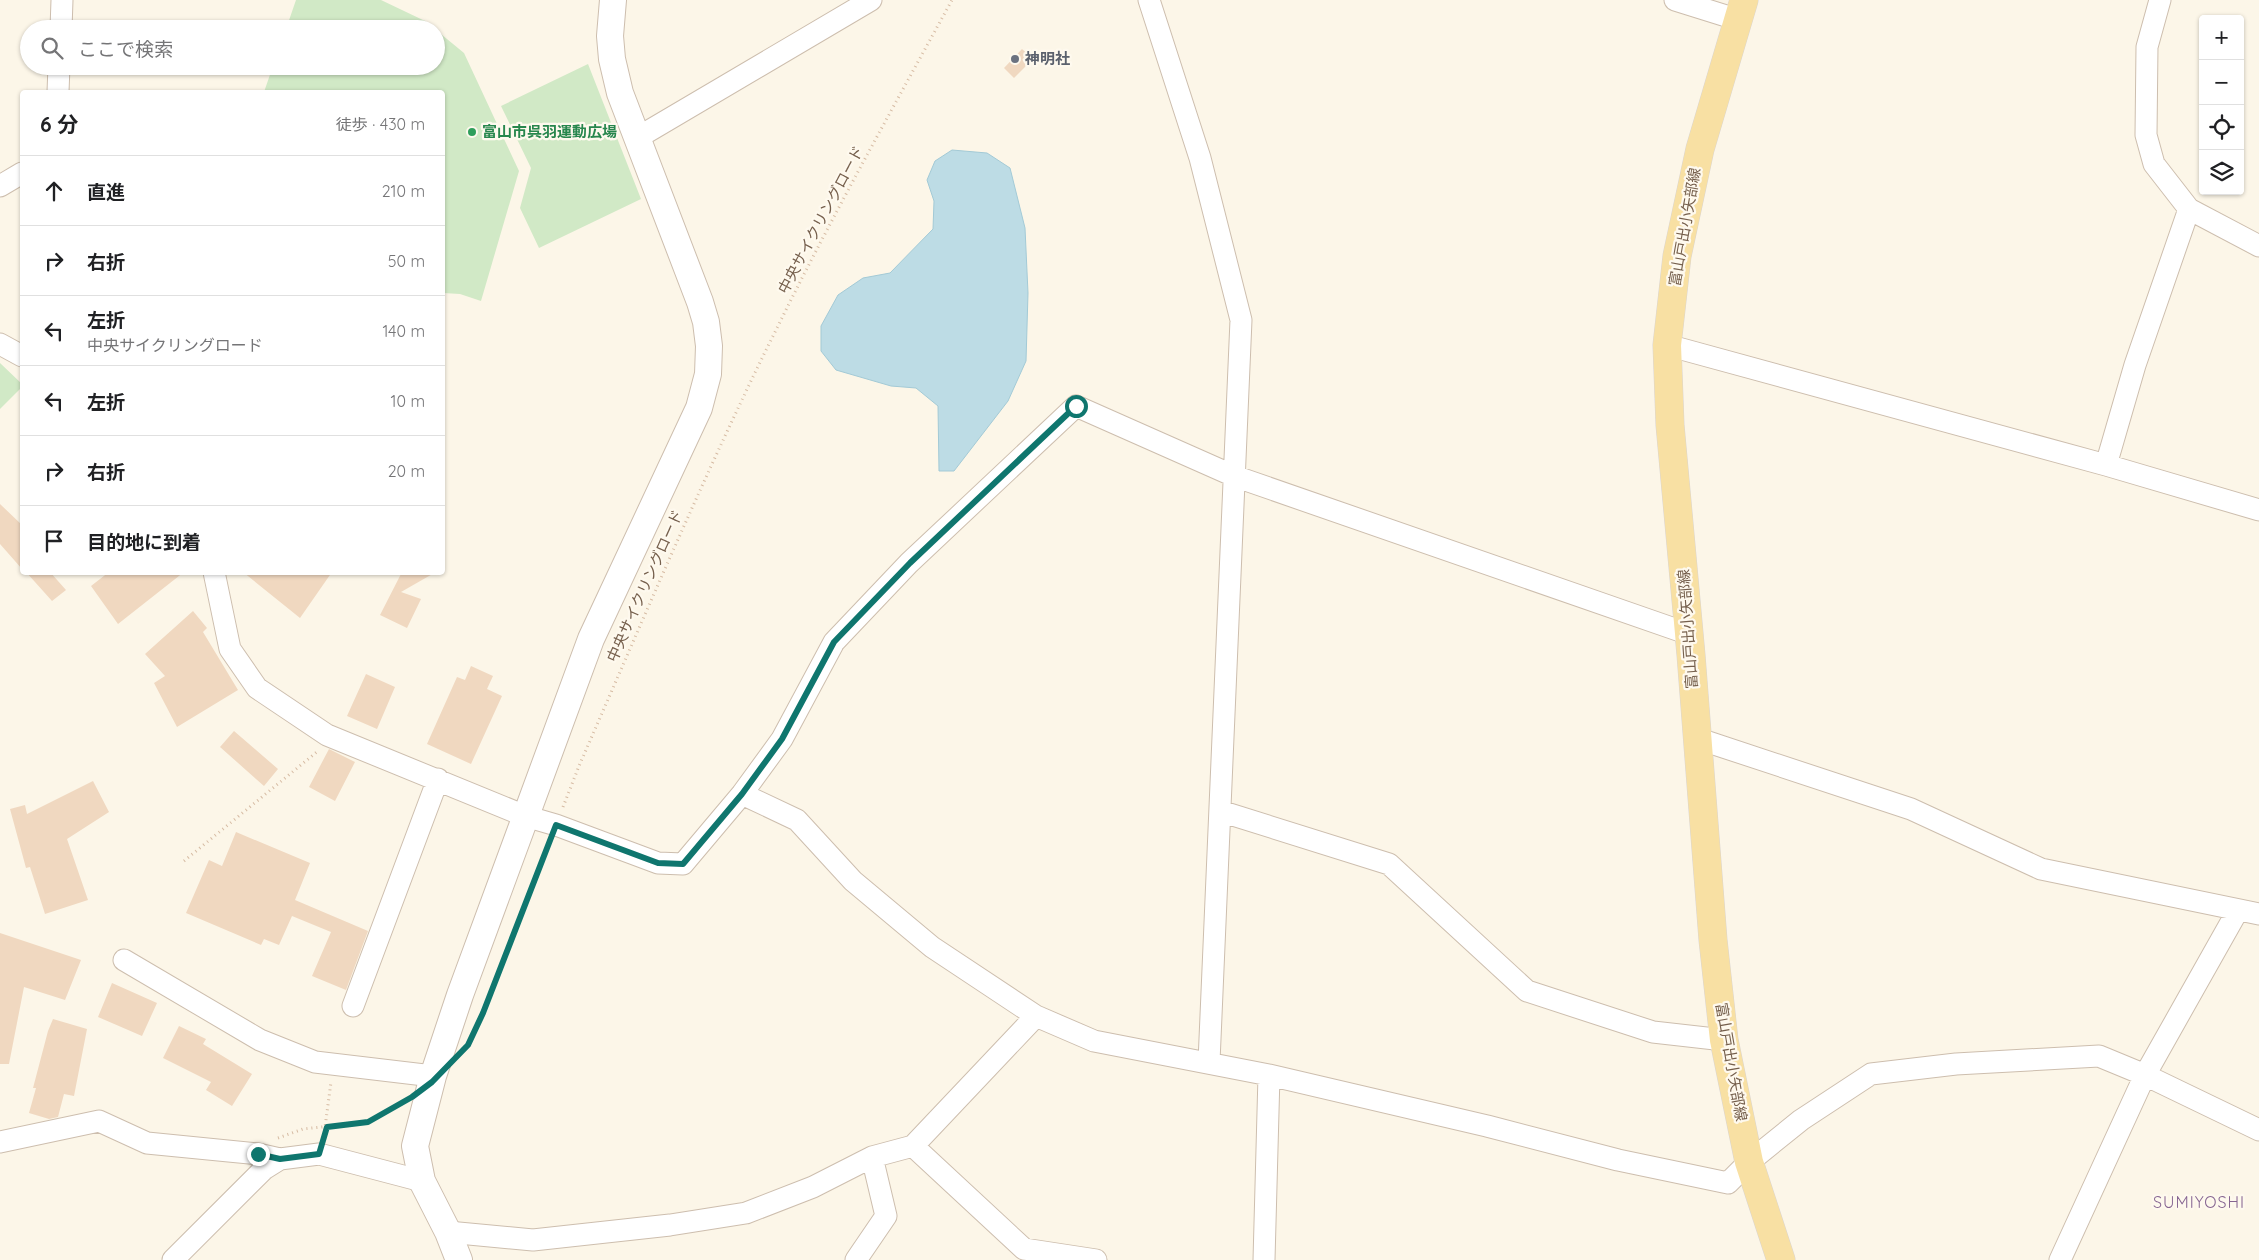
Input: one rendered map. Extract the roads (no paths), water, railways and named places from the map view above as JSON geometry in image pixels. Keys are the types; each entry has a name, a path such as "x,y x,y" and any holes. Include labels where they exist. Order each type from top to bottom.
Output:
{"main road":[{"name":"富山戸出小矢部線","path":"1742,10 1700,149 1677,256 1667,345 1670,425 1689,634 1713,940 1724,1040 1749,1162 1781,1260"}],"street":[{"path":"61,20 62,0"},
{"path":"459,1260 448,1232 422,1181 415,1146 432,1079 460,995 591,639 698,408 708,374 709,346 700,302 620,93 612,59 610,36 613,0"},
{"path":"637,138 871,0"},
{"path":"1149,0 1200,158 1241,320 1209,1062"},
{"path":"1675,0 1742,10"},
{"path":"2160,0 2147,46 2146,135 2154,164 2189,209 2259,246"},
{"path":"58,90 59,75"},
{"path":"0,186 20,174"},
{"path":"2106,465 2135,365 2189,209"},
{"path":"0,344 20,355"},
{"path":"1667,345 2106,465 2259,510"},
{"path":"215,575 230,649 257,688 334,738 525,816 556,825 658,863 683,864 742,794 782,739 834,642 910,563 1076,406 1234,476 1689,634"},
{"path":"1696,738 1911,808 2041,869 2259,914"},
{"path":"353,1006 438,779"},
{"path":"742,794 797,820 853,881 932,947 1036,1016 1094,1041 1268,1075 1487,1126 1618,1160 1728,1183 1749,1162 1800,1120 1871,1074 1956,1064 2099,1056 2145,1075 2259,1130"},
{"path":"1220,811 1389,864 1527,991 1653,1032 1724,1040"},
{"path":"2060,1260 2145,1075 2238,910"},
{"path":"124,960 260,1040 315,1062 432,1079"},
{"path":"448,1232 533,1240 670,1225 746,1213 813,1187 872,1156 913,1146 1036,1016"},
{"path":"1264,1260 1268,1075"},
{"path":"0,1142 99,1121 147,1143 280,1159 319,1154 422,1181"},
{"path":"913,1146 1024,1249 1096,1260"},
{"path":"856,1260 886,1216 872,1156"},
{"path":"172,1260 264,1168 280,1159"}],"water":[{"path":"952,150 987,153 1010,168 1025,228 1028,293 1026,361 1008,401 954,471 939,471 938,406 916,388 891,386 836,370 821,351 821,326 838,295 863,278 890,273 933,229 934,201 927,180 935,161"}],"place":[{"name":"神明社","path":"1015,59"},
{"name":"富山市呉羽運動広場","path":"472,132"}],"district":[{"name":"SUMIYOSHI","path":"2199,1202"}]}
